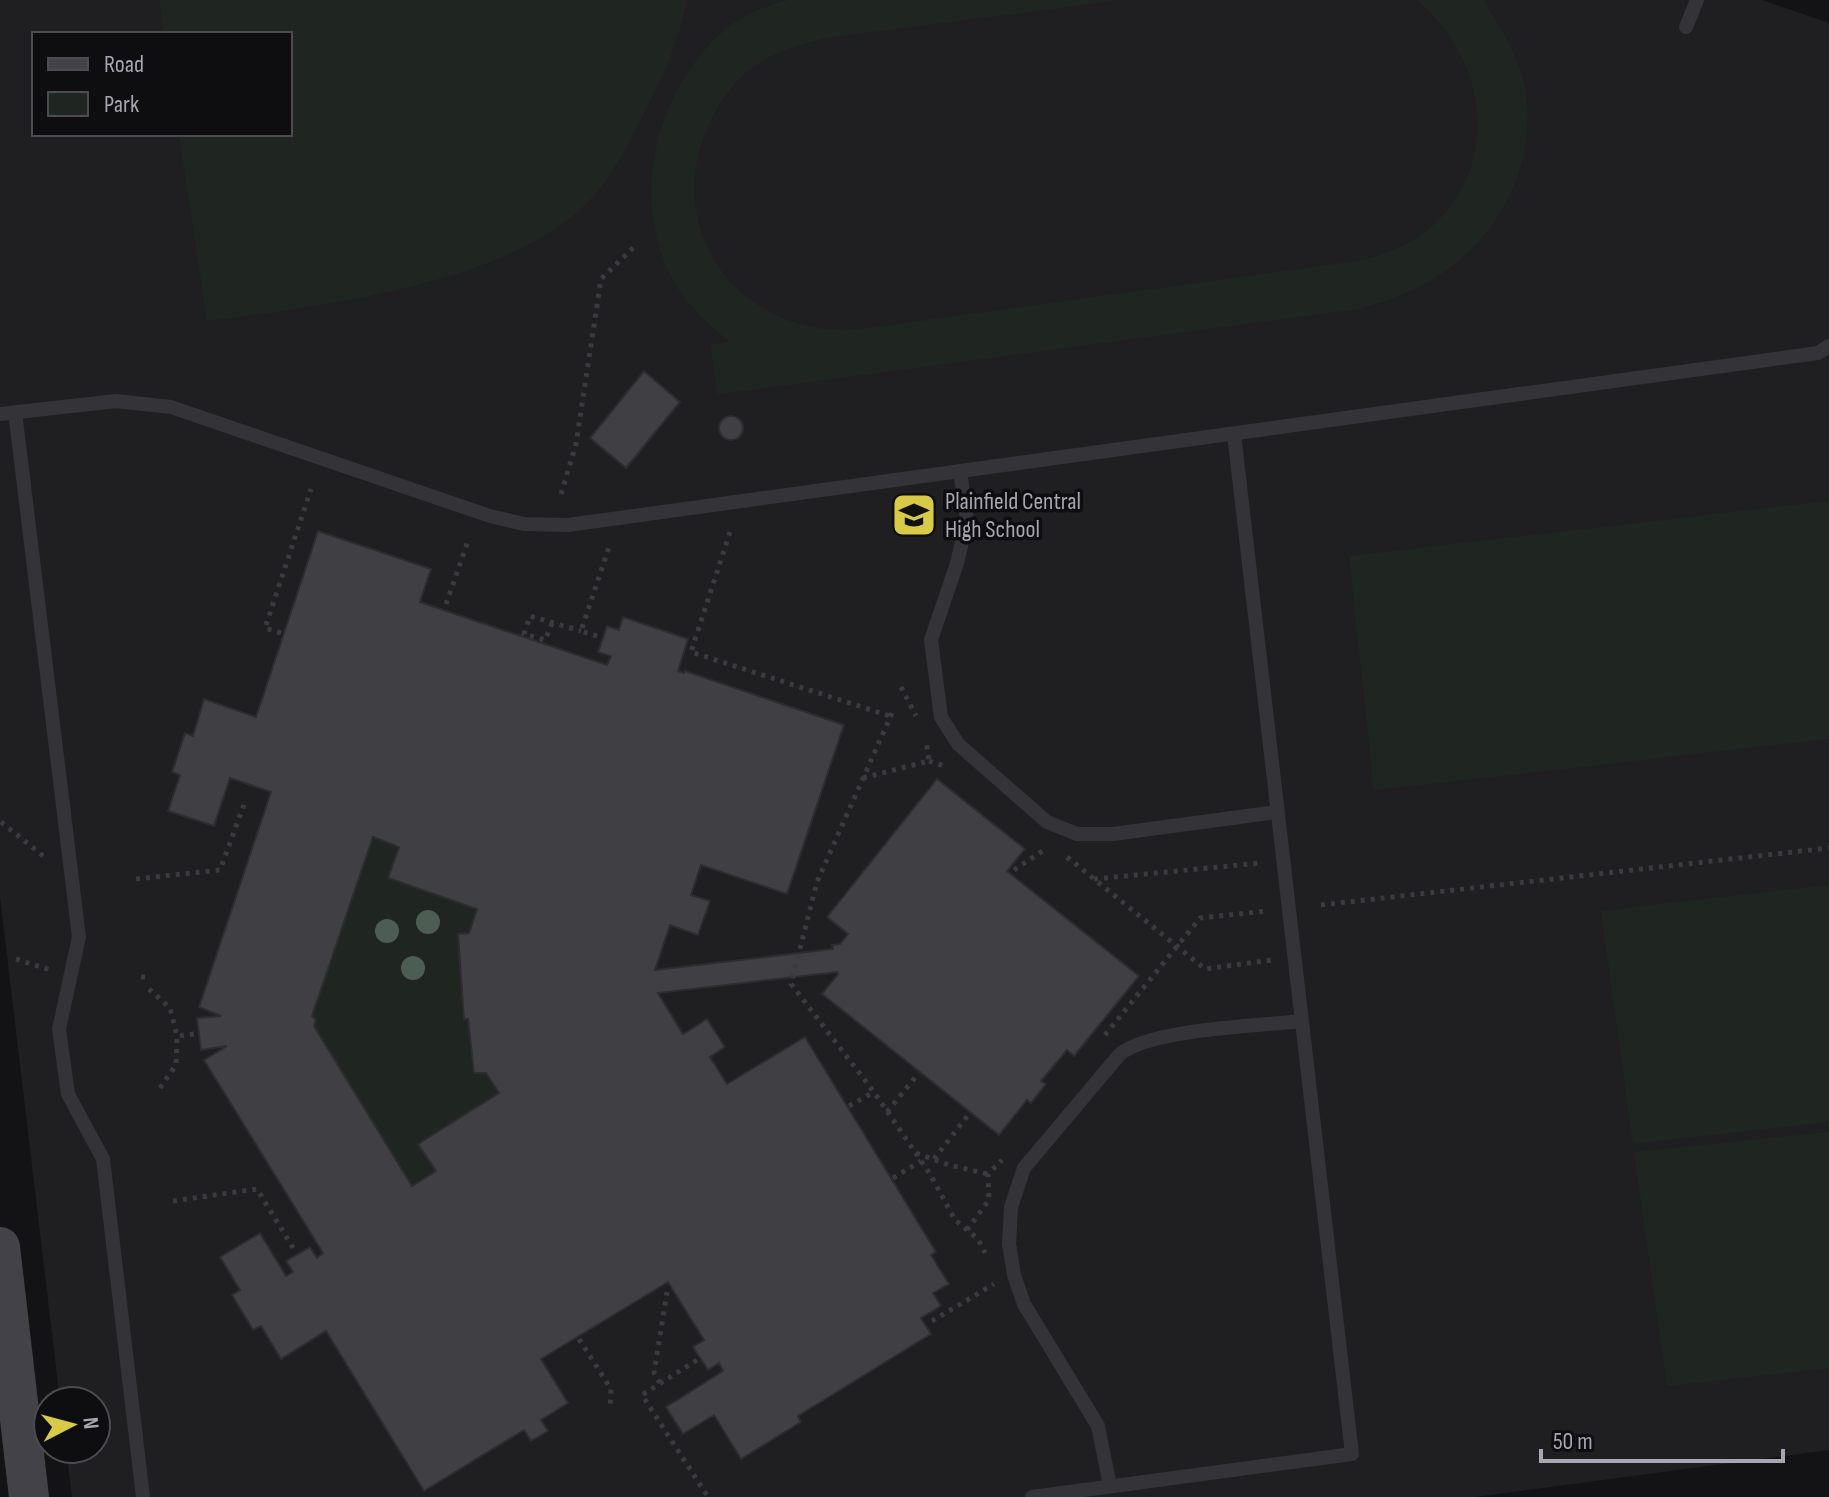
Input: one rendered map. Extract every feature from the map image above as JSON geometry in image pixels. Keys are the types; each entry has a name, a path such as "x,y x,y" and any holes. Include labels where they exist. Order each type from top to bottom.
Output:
{"street":[{"path":"0,1247 29,1497"}],"lane":[{"path":"1686,27 1697,0"},
{"path":"143,1497 103,1159 68,1094 59,1029 79,937 8,413 116,401 171,407 490,516 524,524 568,525 1818,353 1829,346"},
{"path":"1032,1497 1352,1454 1234,434"},
{"path":"960,471 967,520 957,563 931,640 941,717 958,744 1047,822 1077,834 1113,834 1277,812"},
{"path":"1110,1486 1098,1426 1024,1304 1014,1275 1009,1244 1011,1207 1024,1168 1131,1045 1155,1037 1301,1021"}],"path":[{"path":"561,494 576,444 601,279 637,244"},
{"path":"281,633 265,628 311,489"},
{"path":"730,532 691,652 891,715 817,882 791,984 874,1092 921,1161 955,1220 978,1239 992,1267"},
{"path":"446,604 468,541"},
{"path":"581,631 609,547"},
{"path":"552,623 545,640 524,634 530,616 597,636"},
{"path":"901,687 918,720"},
{"path":"924,731 929,761"},
{"path":"862,778 929,761 955,769"},
{"path":"136,879 220,870 245,802"},
{"path":"1,822 56,866"},
{"path":"1014,870 1052,845 1040,836"},
{"path":"1321,905 1829,848"},
{"path":"1059,851 1205,969 1272,961 1270,949"},
{"path":"1094,879 1260,861 1261,874"},
{"path":"1264,899 1267,924"},
{"path":"16,959 61,973"},
{"path":"149,989 170,1008 177,1036 176,1065 160,1088"},
{"path":"177,1036 194,1034"},
{"path":"887,1112 918,1074"},
{"path":"849,1106 874,1092"},
{"path":"934,1159 969,1114"},
{"path":"914,1152 988,1174"},
{"path":"893,1178 921,1161"},
{"path":"173,1201 257,1189 295,1251"},
{"path":"932,1321 1000,1280"},
{"path":"660,1383 654,1373 667,1292"},
{"path":"579,1339 611,1389 610,1409"},
{"path":"697,1360 642,1395 708,1497"}],"shaded area":[{"name":"Plainfield Central High School","path":"0,0 1762,0 1829,23 1829,1450 1476,1497 72,1497 68,1465 112,1465 112,1385 58,1385 0,897"}],"green space":[{"path":"159,0 687,0 662,76 618,161 590,200 555,229 512,253 463,272 410,287 303,308 207,321 179,136 292,136 292,32 164,32"},
{"path":"788,0 1120,0 826,38 775,54 740,78 720,104 702,142 695,180 697,216 708,248 726,276 751,300 781,317 815,328 853,330 1350,262 1397,249 1433,225 1459,193 1474,156 1477,116 1469,75 1449,35 1417,0 1483,0 1508,42 1522,76 1528,116 1526,143 1510,195 1480,240 1460,260 1429,282 1369,306 718,394 710,345 730,342 694,309 667,268 656,237 652,171 658,139 669,107 684,78 704,51 741,19"},
{"path":"1829,501 1829,739 1374,790 1349,556"},
{"path":"373,837 399,847 388,878 477,909 469,933 458,935 464,1018 468,1019 474,1073 486,1073 499,1093 419,1143 436,1171 412,1186 314,1026 316,1020 312,1016"},
{"path":"1829,885 1829,1122 1633,1144 1601,911"},
{"path":"1829,1132 1829,1368 1667,1386 1634,1152"}],"building":[{"path":"644,371 680,402 626,468 590,438"},
{"path":"731,416 742,423 743,428 736,439 731,440 720,433 719,428 726,417"},
{"path":"318,531 431,569 420,602 607,665 611,656 598,652 607,626 619,630 623,617 688,639 678,671 844,725 787,894 701,865 691,895 710,901 698,935 670,925 655,970 833,949 832,945 840,944 848,934 827,917 937,779 1025,849 1007,871 1139,976 1074,1056 1067,1050 1041,1081 1046,1084 1031,1103 1027,1100 999,1135 822,994 837,972 658,993 683,1034 707,1019 725,1047 710,1057 727,1084 805,1037 936,1252 931,1255 949,1284 933,1293 941,1306 921,1318 931,1334 798,1416 801,1422 741,1459 714,1415 683,1434 666,1407 723,1371 719,1363 708,1370 693,1347 704,1340 668,1282 541,1359 568,1403 541,1420 548,1431 531,1441 524,1430 424,1491 326,1331 281,1359 261,1326 253,1330 232,1295 240,1290 220,1257 260,1233 286,1276 293,1272 286,1261 310,1247 317,1258 323,1253 204,1060 227,1046 201,1050 197,1018 221,1016 199,1007 271,792 230,778 214,826 168,811 180,775 172,772 185,733 193,736 204,699 256,717","holes":["373,837 399,847 388,878 477,909 469,933 458,934 464,1019 468,1019 474,1073 486,1073 499,1093 418,1144 436,1171 412,1186 314,1026 316,1020 312,1016"]}],"place":[{"name":"Plainfield Central High School","path":"914,515"}]}
